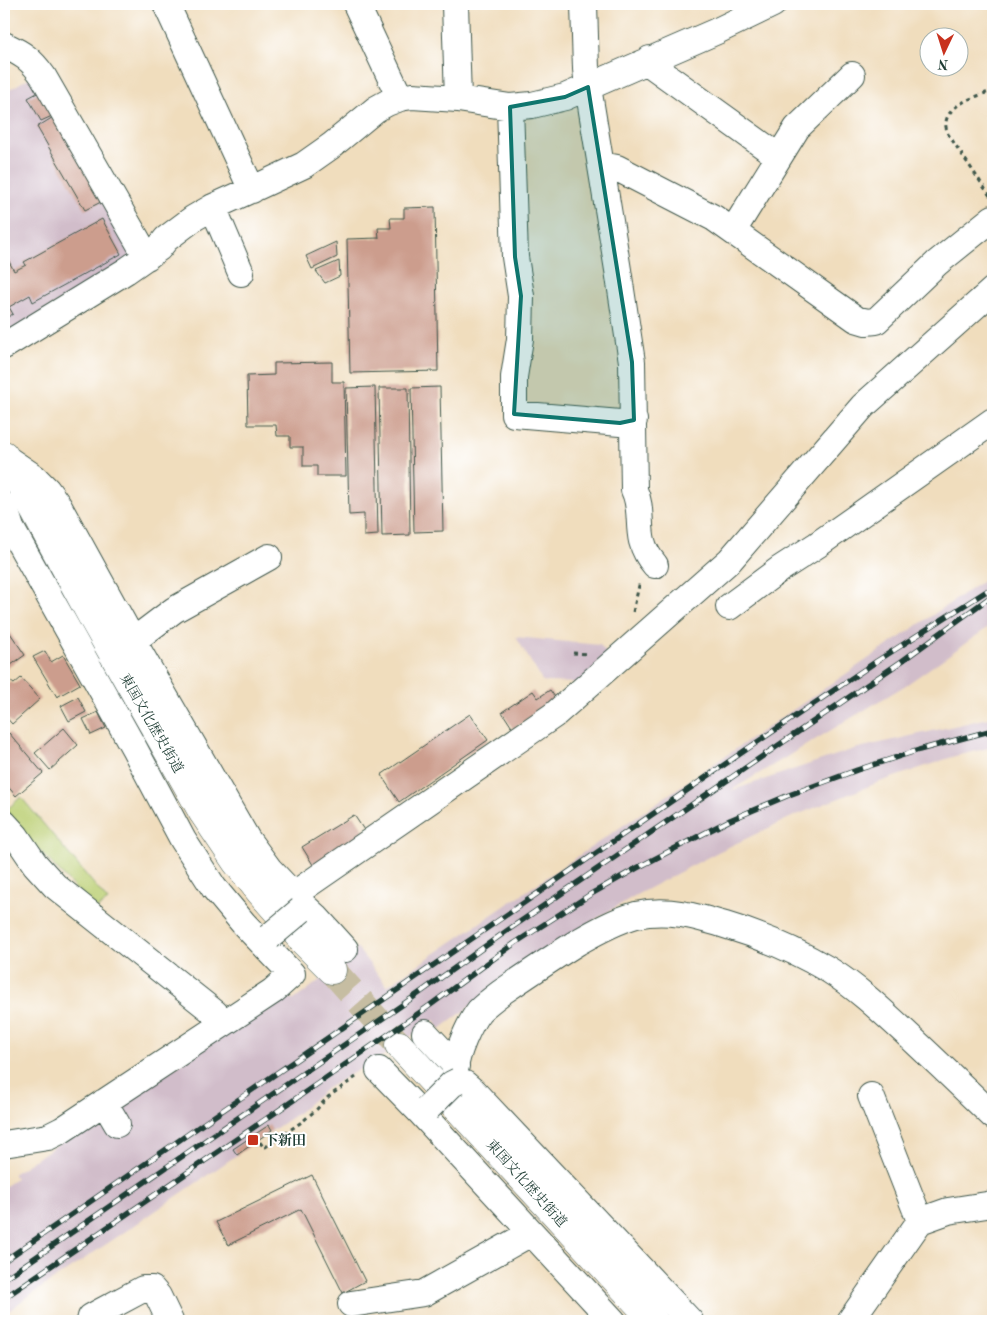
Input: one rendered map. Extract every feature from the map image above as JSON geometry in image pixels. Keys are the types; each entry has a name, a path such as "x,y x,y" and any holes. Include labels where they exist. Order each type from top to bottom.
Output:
{"highway":[{"name":"東国文化歴史街道","path":"4,461 203,813 236,862 304,942 338,960"},
{"name":"東国文化歴史街道","path":"400,1045 654,1321"}],"street":[{"path":"166,4 252,190"},
{"path":"356,4 400,98"},
{"path":"454,4 458,100"},
{"path":"584,4 588,87 632,362 634,490 638,498 642,540 651,559"},
{"path":"4,346 126,271 159,248 166,239 194,218 213,207 304,165 332,146 376,109 400,98 412,96 510,107 532,105 565,97 718,31 773,4"},
{"path":"4,45 23,54 43,76 147,256"},
{"path":"650,60 654,66 779,157"},
{"path":"733,230 797,128 852,76"},
{"path":"510,107 515,257 521,296 520,339 514,377 514,414 620,423 634,420"},
{"path":"601,165 618,168 714,218 856,318 866,322 876,321 937,263 993,218"},
{"path":"213,207 241,273"},
{"path":"266,940 300,904 303,888 554,715 730,560 863,406 993,290"},
{"path":"729,607 780,569 993,420"},
{"path":"4,461 34,477 58,505 133,641 247,840 269,869 300,904 316,917 338,960"},
{"path":"4,506 11,528 134,748 182,840 214,888 244,924 266,940 292,974 273,992 223,1024 111,1113 62,1130 48,1137 4,1144"},
{"path":"133,641 174,610 269,557"},
{"path":"730,560 780,569"},
{"path":"4,823 54,886 215,1013 223,1024"},
{"path":"424,1111 452,1084 457,1073 463,1042 472,1021 490,1001 554,957 602,928 622,919 653,913 680,913 733,927 775,942 830,971 883,1012 993,1116"},
{"path":"425,1033 466,1084 690,1321"},
{"path":"379,1070 424,1111 531,1233 614,1321"},
{"path":"872,1096 920,1221"},
{"path":"850,1321 920,1221 948,1211 993,1204"},
{"path":"351,1304 424,1293 531,1233"},
{"path":"90,1321 91,1317 143,1289 152,1289 158,1296 170,1321"}],"path":[{"path":"993,91 972,97 958,106 949,114 946,123 948,134 993,200"},
{"path":"632,616 643,563 651,559"},
{"path":"573,653 590,654"},
{"path":"254,1143 259,1142 264,1148 302,1121 328,1097 369,1068 377,1066 379,1070"}],"highlighted area":[{"path":"588,87 632,362 634,420 620,423 514,414 521,296 515,257 510,107 565,97"}],"shaded area":[{"path":"35,74 132,257 4,336 4,93"},
{"path":"993,574 993,624 906,685 730,791 854,749 993,717 993,747 955,756 877,783 794,816 718,852 636,895 549,947 440,1029 434,1020 383,1056 327,1088 298,1113 23,1300 4,1315 4,1187 16,1178 13,1174 284,995 294,1000 357,948 387,986"},
{"path":"516,637 600,645 607,654 582,683 543,682"}],"green space":[{"path":"21,797 108,901 95,910 4,812"}],"building":[{"path":"39,92 52,116 41,121 28,98"},
{"path":"55,116 103,201 85,210 37,127"},
{"path":"435,207 438,371 350,373 347,239 379,238 378,228 391,228 390,218 404,218 404,208"},
{"path":"102,219 121,254 33,302 30,295 9,307 13,314 4,319 4,252 14,271 26,265 24,262"},
{"path":"336,242 337,257 312,269 306,256"},
{"path":"339,261 340,276 325,283 316,271"},
{"path":"332,362 332,382 344,382 346,476 317,476 317,466 303,466 303,447 290,447 290,436 277,436 276,425 248,425 247,376 274,375 274,363"},
{"path":"375,387 378,535 364,536 364,514 349,515 346,388"},
{"path":"440,387 443,531 414,532 411,388"},
{"path":"379,388 408,388 410,535 382,536"},
{"path":"6,627 25,655 4,670 4,629"},
{"path":"45,651 51,662 63,655 80,684 57,697 33,657"},
{"path":"21,678 40,699 12,724 4,715 4,687 10,681 14,684"},
{"path":"550,690 557,700 513,729 502,712 533,691 538,698"},
{"path":"78,697 86,712 69,721 61,706"},
{"path":"98,712 106,728 91,735 83,719"},
{"path":"470,714 488,740 399,802 381,775"},
{"path":"64,728 78,745 50,770 35,753"},
{"path":"9,733 43,773 16,796 4,782 4,738"},
{"path":"354,815 366,833 315,868 302,847"},
{"path":"269,1125 272,1130 237,1155 233,1149"},
{"path":"312,1175 365,1281 343,1293 301,1209 228,1245 216,1222"}],"tunnel":[{"path":"332,970 399,1045"}],"railway":[{"path":"4,1261 750,747 877,661 993,587"},
{"path":"4,1279 508,930 902,661 993,595"},
{"path":"4,1298 323,1080 515,943 591,894 730,820 789,795 919,750 993,730"}],"place":[{"name":"下新田","path":"253,1140"}]}
